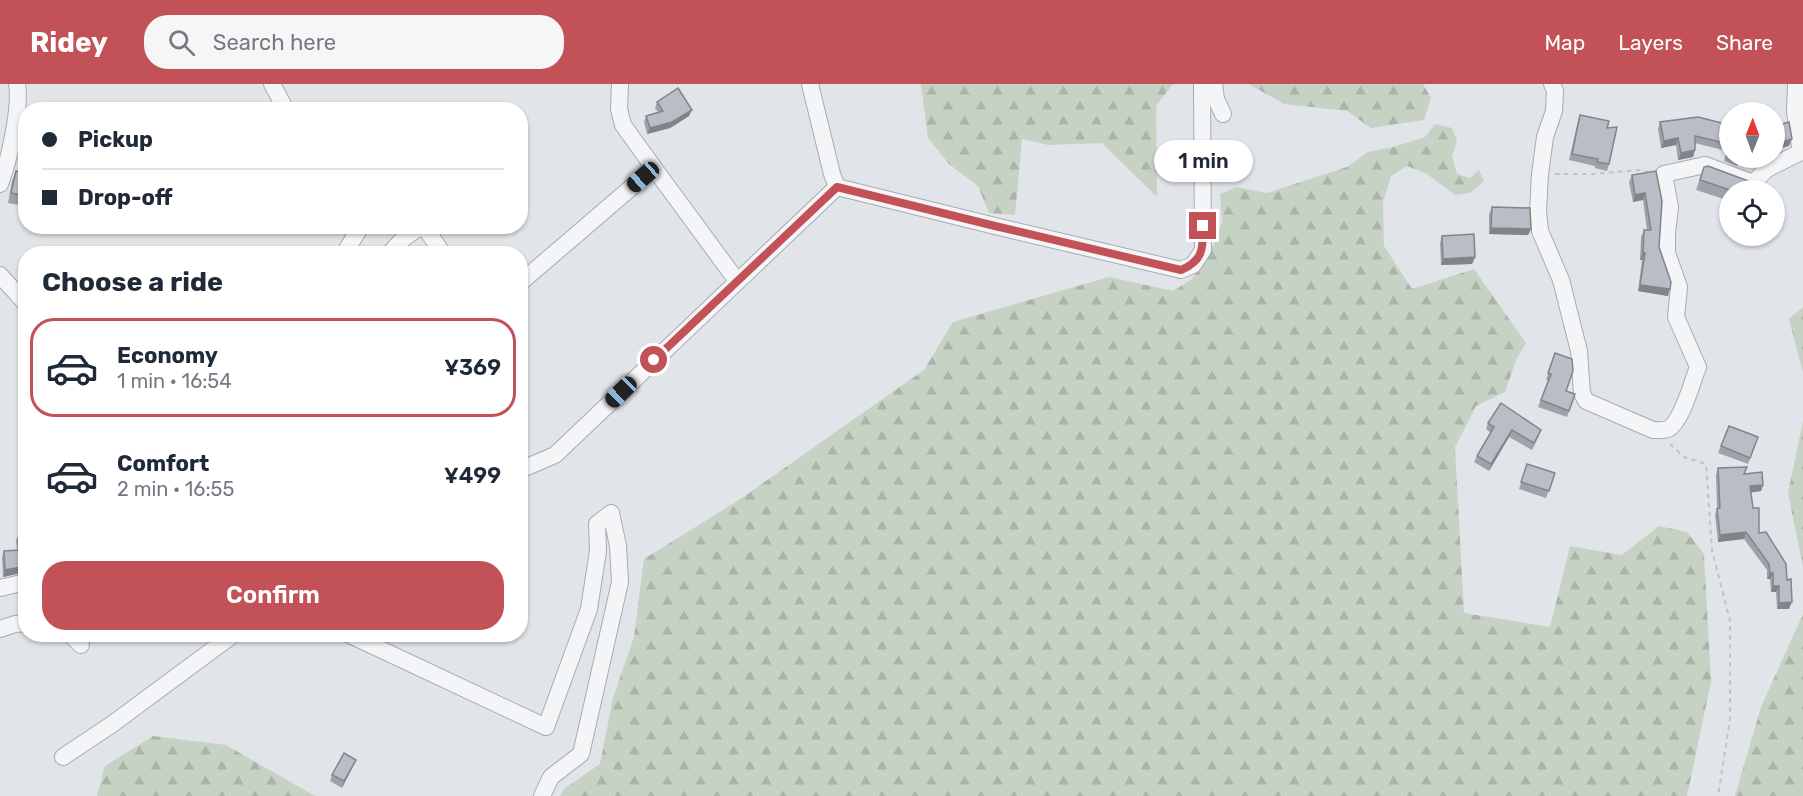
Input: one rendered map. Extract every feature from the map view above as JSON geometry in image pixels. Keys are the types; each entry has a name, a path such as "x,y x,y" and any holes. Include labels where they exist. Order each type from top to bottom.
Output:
{"street":[{"path":"0,184 18,103 17,84"},
{"path":"272,84 282,102"},
{"path":"620,84 619,109 623,125 737,281"},
{"path":"810,84 837,187"},
{"path":"837,187 1181,270 1193,265 1203,250 1202,84"},
{"path":"1214,84 1216,99 1223,114"},
{"path":"1552,84 1555,91 1554,111 1545,137 1538,211 1540,231 1561,280 1579,351 1582,393 1586,401 1653,430 1663,431 1678,420 1698,367 1676,317 1679,287 1667,253 1670,207 1664,174 1705,165 1753,183 1767,169 1801,152 1795,112 1796,84"},
{"path":"528,276 654,168"},
{"path":"528,467 555,455 837,187"},
{"path":"397,246 410,234"},
{"path":"0,275 18,295"},
{"path":"371,642 546,727 590,609 598,551 597,524 611,513 618,546 620,582 581,754 550,777 542,796"},
{"path":"0,588 18,584"},
{"path":"0,629 18,624"},
{"path":"63,757 111,725 223,642"}],"path":[{"path":"1540,174 1594,174 1636,170 1664,174"},
{"path":"1663,431 1672,448 1684,457 1706,464 1712,550 1730,621 1730,718 1718,796"}],"green space":[{"path":"921,84 1173,84 1156,106 1157,197 1102,143 1048,145 1022,139 1015,215 989,213 978,186 949,164 928,138"},
{"path":"1249,84 1423,84 1431,98 1424,120 1371,128 1347,111 1284,104"},
{"path":"1435,124 1452,128 1457,141 1452,156 1457,174 1470,178 1479,170 1484,181 1470,193 1455,195 1427,174 1407,166 1391,176 1383,202 1384,246 1412,289 1474,269 1526,343 1516,360 1505,392 1476,406 1455,447 1464,613 1550,627 1570,546 1622,555 1659,526 1687,532 1704,554 1711,682 1687,796 560,796 564,789 600,764 613,698 634,637 644,559 739,500 924,370 953,322 1109,277 1173,291 1192,279 1213,246 1222,222 1220,194 1236,187 1267,193 1347,167 1368,152 1425,137"},
{"path":"1803,307 1803,373 1789,319"},
{"path":"1803,421 1803,567 1788,493"},
{"path":"1803,614 1803,796 1735,796 1761,707"},
{"path":"153,736 226,745 315,796 97,796 105,766"}],"building":[{"path":"678,88 692,110 672,122 650,128 646,116 663,111 657,102"},
{"path":"1580,115 1609,121 1607,128 1617,127 1609,164 1597,162 1598,159 1572,154"},
{"path":"1698,117 1719,122 1719,142 1695,136 1695,150 1681,153 1678,138 1664,141 1660,122"},
{"path":"1789,122 1792,139 1785,141 1785,123"},
{"path":"1708,166 1746,180 1719,180 1719,186 1700,180 1704,167"},
{"path":"16,171 18,171 18,194 11,193"},
{"path":"1656,171 1662,201 1659,247 1671,282 1670,289 1640,285 1645,253 1643,253 1644,230 1651,230 1645,193 1635,195 1632,175"},
{"path":"1492,207 1530,208 1531,229 1491,228"},
{"path":"1474,234 1475,257 1443,259 1442,236"},
{"path":"1555,353 1572,359 1573,371 1566,391 1575,394 1569,411 1541,400 1551,374 1548,373"},
{"path":"1501,403 1541,430 1534,443 1512,430 1491,464 1477,456 1494,427 1488,423"},
{"path":"1729,426 1758,437 1750,458 1721,446"},
{"path":"1527,464 1555,473 1549,491 1521,482"},
{"path":"1747,467 1744,474 1762,472 1763,485 1750,486 1753,508 1759,508 1759,533 1766,532 1786,564 1787,580 1791,579 1792,602 1779,603 1779,586 1773,586 1773,573 1770,573 1769,564 1746,532 1720,535 1717,509 1720,508 1718,468"},
{"path":"18,550 18,568 5,570 4,551"},
{"path":"344,753 356,760 344,781 332,775"}],"route":[{"path":"654,360 837,187 1181,270 1193,265 1203,250 1203,226"}]}
